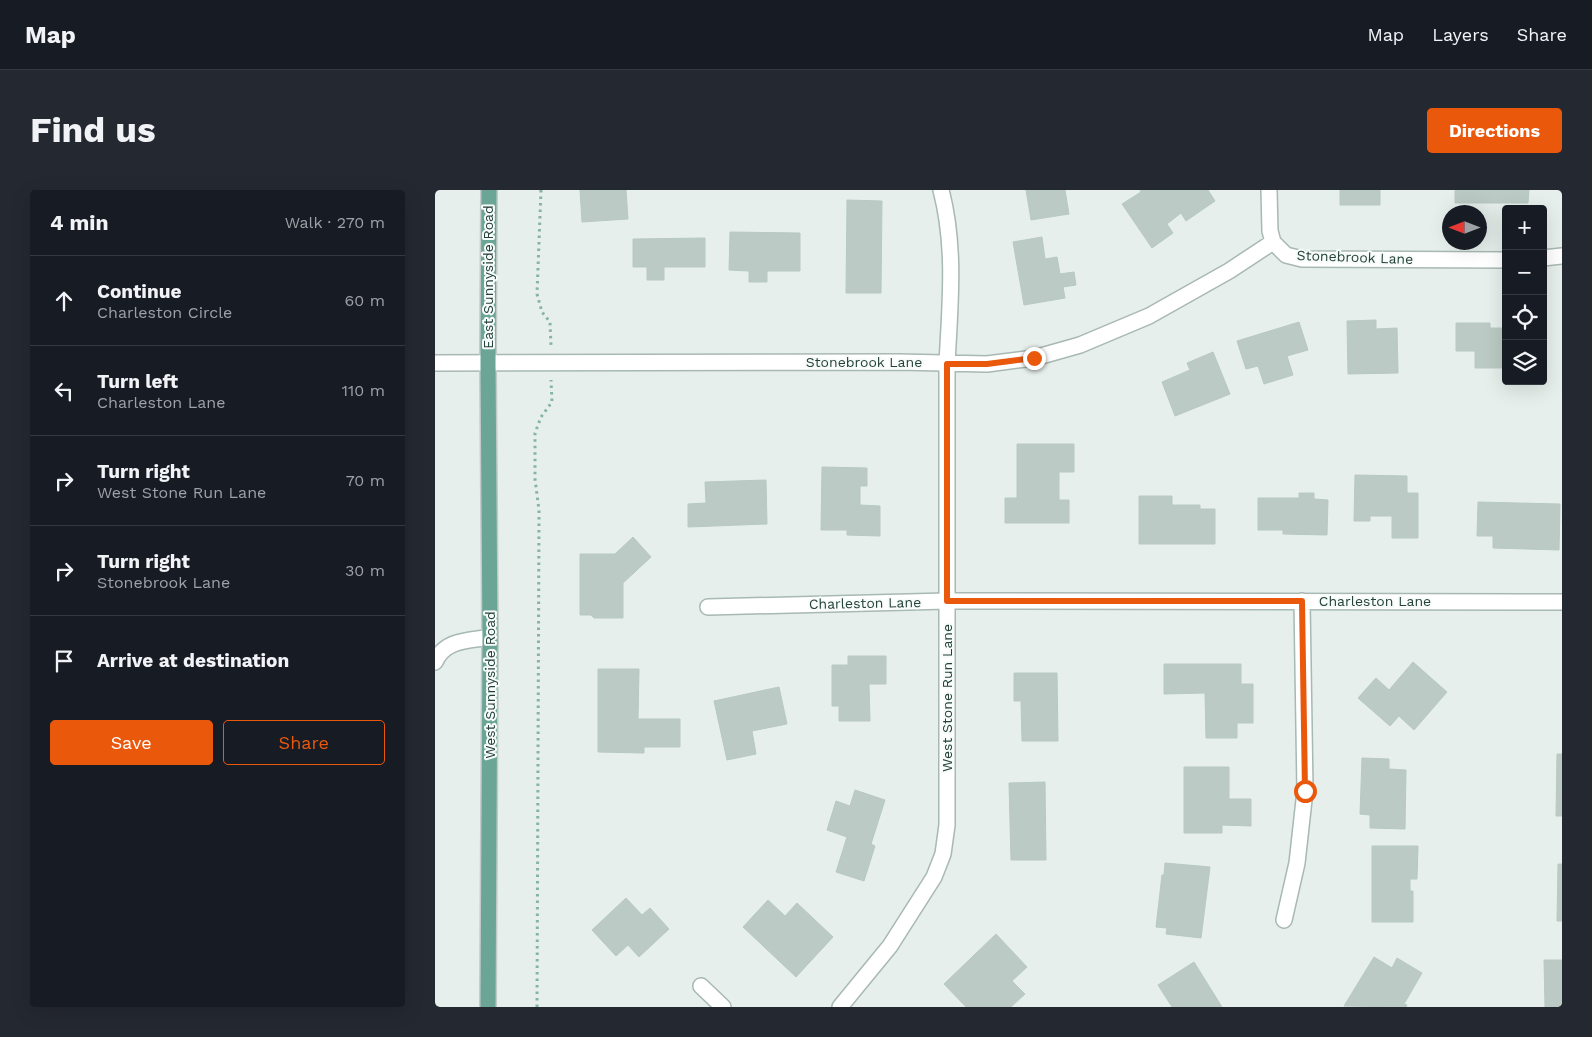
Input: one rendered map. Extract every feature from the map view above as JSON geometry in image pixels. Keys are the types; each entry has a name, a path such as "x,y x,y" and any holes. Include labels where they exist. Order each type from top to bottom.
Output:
{"main road":[{"name":"East Sunnyside Road","path":"488,363 489,190"},
{"name":"West Sunnyside Road","path":"488,363 490,637 488,1007"}],"street":[{"name":"West Stone Run Lane","path":"839,1007 891,946 934,876 943,854 947,825 947,364 951,296 951,253 941,190"},
{"path":"1269,190 1270,231 1273,242"},
{"name":"Stonebrook Lane","path":"435,363 899,362 987,364 1034,358 1080,345 1149,316 1229,271 1273,242 1286,255 1302,259 1502,260"},
{"path":"1547,258 1562,256"},
{"name":"Charleston Lane","path":"708,607 947,601 1562,602"},
{"path":"1284,920 1297,863 1305,791 1302,601"},
{"path":"435,662 439,654 451,644 490,637"},
{"path":"701,986 723,1007"}],"path":[{"path":"541,190 537,294 542,312 551,322"},
{"path":"537,1007 539,510 535,479 535,433 541,417 551,402"}],"building":[{"path":"580,190 626,190 628,219 582,222"},
{"path":"1026,190 1065,190 1069,214 1031,220"},
{"path":"1140,190 1208,190 1215,201 1186,221 1181,213 1167,224 1173,233 1152,248 1122,204 1141,192"},
{"path":"1340,190 1380,190 1380,205 1340,205"},
{"path":"1455,190 1529,190 1528,203 1455,203"},
{"path":"847,200 882,201 881,293 846,293"},
{"path":"730,232 800,233 800,271 767,271 767,282 749,282 749,271 729,270"},
{"path":"1042,237 1045,259 1057,257 1060,274 1074,272 1076,285 1063,287 1065,298 1024,305 1013,242"},
{"path":"705,238 705,267 664,267 664,280 647,280 647,267 633,267 633,239"},
{"path":"1376,320 1376,329 1397,328 1398,373 1348,374 1347,321"},
{"path":"1299,322 1308,350 1287,356 1293,375 1264,384 1258,366 1246,369 1237,341"},
{"path":"1456,323 1490,323 1490,328 1502,328 1502,368 1475,368 1475,351 1456,351"},
{"path":"1213,352 1230,394 1175,416 1162,382 1190,370 1187,363"},
{"path":"1017,444 1074,444 1074,472 1059,472 1059,500 1069,500 1069,523 1005,523 1005,498 1017,498"},
{"path":"822,467 867,468 867,486 860,486 860,505 880,506 880,536 847,535 847,530 821,530"},
{"path":"1355,475 1407,476 1407,493 1418,493 1418,538 1392,538 1392,516 1370,516 1370,521 1354,521"},
{"path":"766,480 767,524 688,527 688,504 706,503 705,482"},
{"path":"1299,493 1314,493 1314,499 1328,500 1327,535 1283,534 1283,530 1258,530 1258,498 1299,498"},
{"path":"1139,496 1172,496 1172,505 1200,505 1200,509 1215,509 1215,544 1139,544"},
{"path":"1478,502 1560,504 1559,550 1493,548 1493,536 1477,536"},
{"path":"633,537 651,557 623,583 623,618 594,618 591,615 580,615 580,554 615,554"},
{"path":"848,656 886,656 886,684 869,684 870,721 839,721 839,706 832,706 832,665 848,665"},
{"path":"1413,662 1447,692 1414,730 1399,716 1390,726 1358,698 1376,678 1389,690"},
{"path":"1164,664 1241,664 1241,684 1253,684 1253,723 1237,723 1237,738 1206,738 1205,693 1164,694"},
{"path":"598,669 639,669 638,719 680,719 680,747 644,747 644,753 598,752"},
{"path":"1014,673 1057,673 1058,741 1022,741 1021,701 1014,701"},
{"path":"779,687 787,724 752,731 756,754 727,760 714,701"},
{"path":"1557,754 1562,754 1562,816 1556,816"},
{"path":"1362,758 1389,759 1389,769 1406,770 1405,829 1370,828 1370,815 1360,814"},
{"path":"1184,767 1229,767 1229,799 1251,799 1251,826 1222,825 1222,833 1184,833"},
{"path":"1045,782 1046,860 1011,860 1009,783"},
{"path":"855,790 885,800 871,844 875,846 864,881 836,872 847,837 827,830 836,801 850,806"},
{"path":"1372,846 1418,846 1417,879 1410,879 1410,891 1413,891 1413,922 1372,922"},
{"path":"1165,863 1210,867 1201,938 1166,934 1167,928 1156,927"},
{"path":"1558,864 1562,864 1562,921 1557,921"},
{"path":"626,898 642,915 650,908 669,929 639,957 628,945 616,956 592,930"},
{"path":"768,900 785,916 797,903 833,937 796,977 743,927"},
{"path":"996,934 1027,967 1012,981 1025,994 1011,1007 966,1007 944,984"},
{"path":"1374,957 1392,968 1397,958 1422,973 1404,1004 1407,1005 1406,1007 1344,1006"},
{"path":"1544,960 1562,960 1562,1007 1545,1007"},
{"path":"1194,962 1222,1007 1172,1007 1158,985"}],"route":[{"path":"1034,358 987,364 947,364 947,601 1302,601 1305,791"}]}
